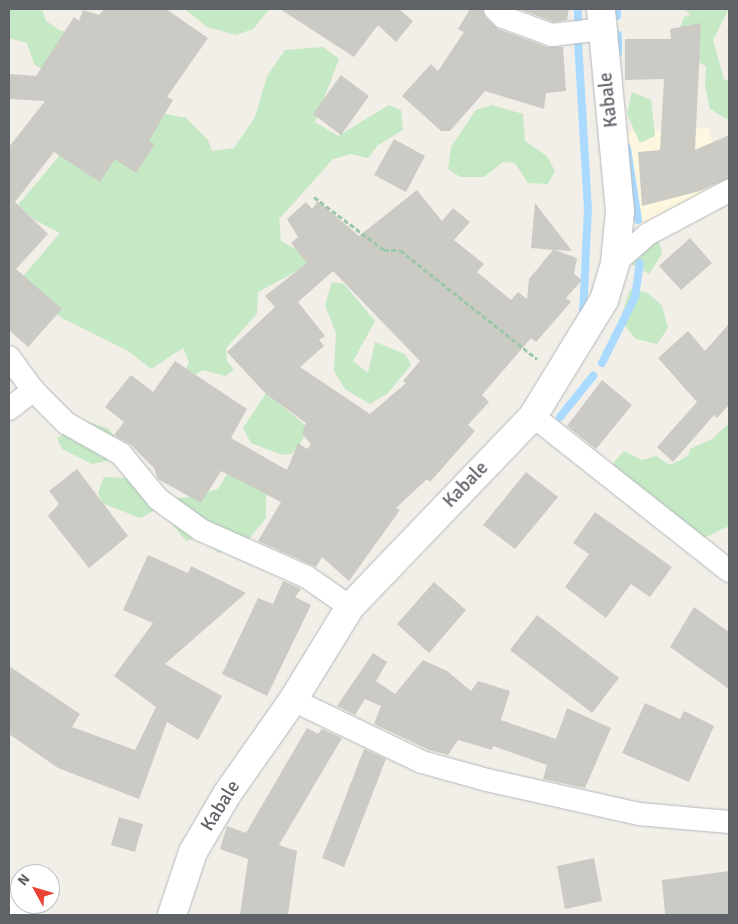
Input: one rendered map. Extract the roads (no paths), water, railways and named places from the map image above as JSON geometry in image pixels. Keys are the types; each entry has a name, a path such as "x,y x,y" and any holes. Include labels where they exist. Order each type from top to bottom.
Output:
{"street":[{"path":"494,9 503,17 552,35 602,19"},
{"name":"Kabale","path":"172,915 193,852 227,794 293,700 350,607 533,416 559,377 604,300 615,263 620,211 602,19"},
{"path":"615,263 648,234 729,191"},
{"path":"9,357 33,390 66,422 121,454 158,499 201,530 307,576 350,607"},
{"path":"9,409 33,390"},
{"path":"533,416 729,571"},
{"path":"293,700 422,762 487,780 639,814 729,822"},
{"path":"9,902 24,915"}],"waterway":[{"path":"578,9 578,27"},
{"path":"617,9 617,16"},
{"path":"618,35 618,53"},
{"path":"578,41 588,208 583,313"},
{"path":"627,148 638,220"},
{"path":"602,363 635,297 640,263"},
{"path":"560,417 593,376"}]}
